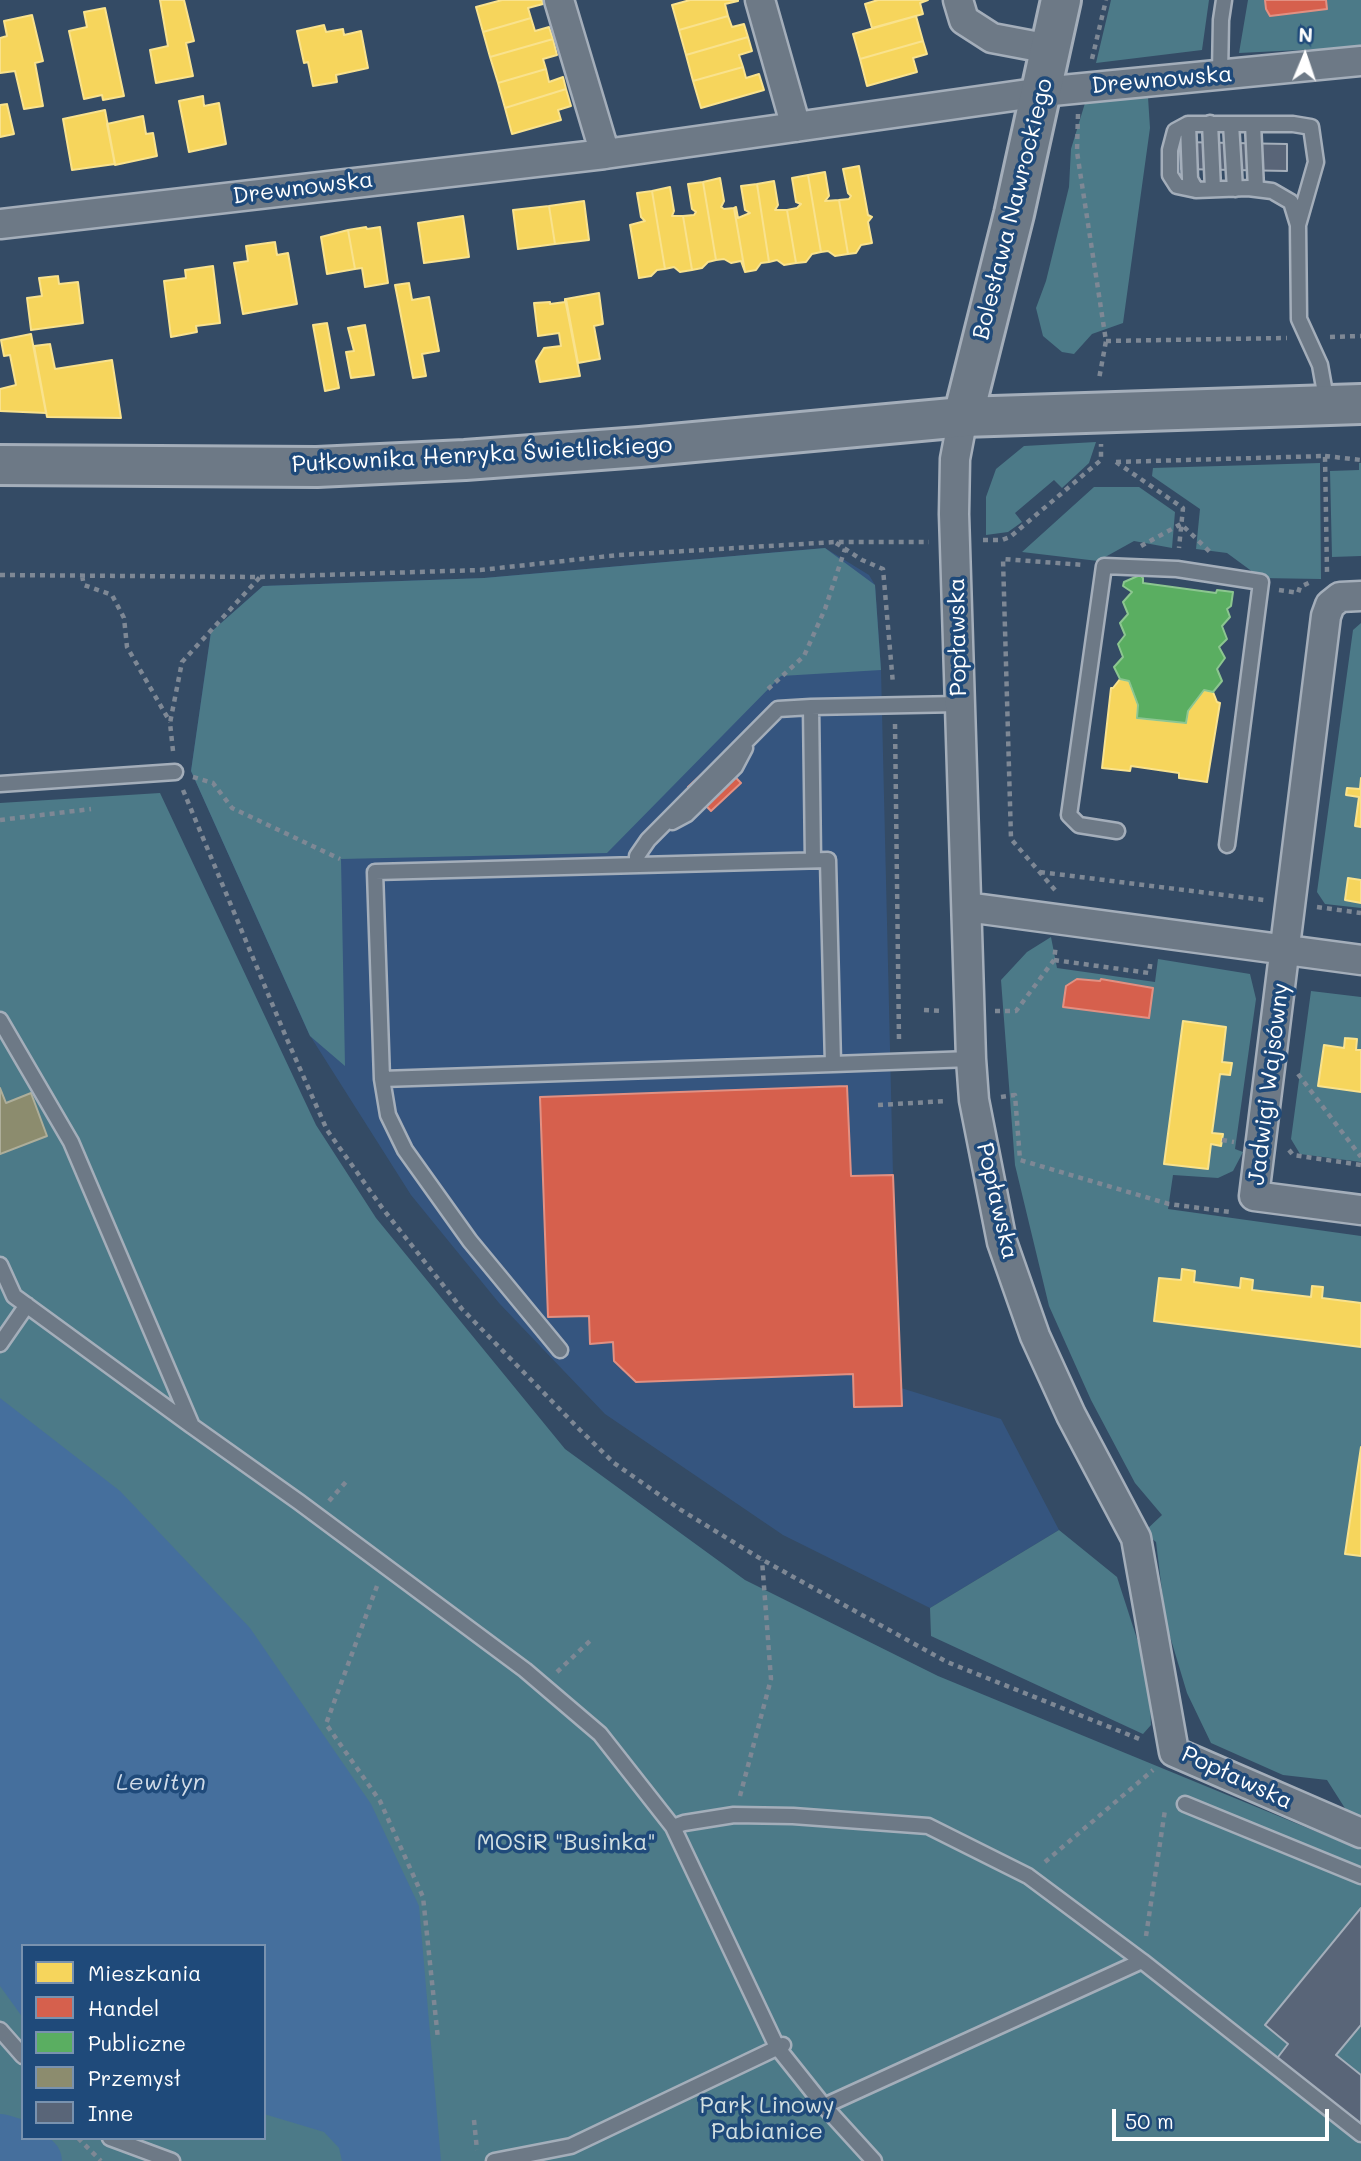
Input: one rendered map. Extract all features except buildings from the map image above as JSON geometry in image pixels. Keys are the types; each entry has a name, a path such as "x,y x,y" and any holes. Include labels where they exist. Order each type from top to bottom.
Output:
{"street":[{"path":"559,0 605,154"},
{"path":"760,0 796,127"},
{"path":"958,0 964,20 992,38 1050,49"},
{"name":"Bolesława Nawrockiego","path":"962,418 1014,214 1061,0"},
{"name":"Drewnowska","path":"0,224 605,154 1042,92 1361,61"},
{"name":"Pułkownika Henryka Świetlickiego","path":"0,465 317,467 640,447 962,418 1344,405"},
{"name":"Popławska","path":"962,418 955,459 954,514 971,1059 974,1100 1002,1242 1035,1336 1072,1415 1136,1538 1174,1752 1361,1833"},
{"path":"1286,950 1304,905 1326,616 1330,605 1340,597 1361,596"},
{"name":"Jadwigi Wajsówny","path":"967,906 1361,960"},
{"name":"Jadwigi Wajsówny","path":"1286,950 1255,1196 1361,1210"}],"lane":[{"path":"1220,75 1224,0"},
{"path":"1210,123 1213,189"},
{"path":"1298,225 1316,162 1311,127 1293,124 1210,123 1188,124 1175,131 1170,150 1170,175 1177,186 1196,190 1272,191 1291,202 1298,225 1299,319 1320,365 1344,405"},
{"path":"1231,124 1235,189"},
{"path":"1253,124 1256,189"},
{"path":"1117,831 1079,825 1069,815 1104,566 1177,569 1261,582 1227,845"},
{"path":"637,865 637,856 658,829 778,709 960,704"},
{"path":"811,707 813,860"},
{"path":"0,784 175,772"},
{"path":"560,1350 470,1241 405,1150 388,1115 382,1079 374,872 828,860 833,1064"},
{"path":"0,1020 71,1142 192,1426"},
{"path":"382,1079 971,1059"},
{"path":"0,1265 14,1296"},
{"path":"0,1284 384,1565 544,1685 600,1734 673,1827 780,2045 824,2106 874,2161"},
{"path":"0,1344 27,1306"},
{"path":"1185,1804 1361,1876"},
{"path":"673,1827 734,1815 793,1816 928,1826 1028,1876 1142,1961 1361,2134"},
{"path":"824,2106 1142,1961"},
{"path":"0,2030 21,2054"},
{"path":"494,2161 571,2146 780,2045"},
{"path":"115,2140 172,2161"}],"path":[{"path":"1099,380 1106,341 1077,152 1078,108 1106,0"},
{"path":"1106,341 1361,336"},
{"path":"986,540 1010,537 1101,460 1101,441"},
{"path":"1177,569 1183,508 1116,461 1325,456 1361,460"},
{"path":"1325,456 1327,559"},
{"path":"835,542 883,569 895,705 900,1062"},
{"path":"0,575 260,577 480,570 619,555 835,542 907,543"},
{"path":"765,692 804,656 825,610 845,549"},
{"path":"924,1010 1016,1011 1054,960 1062,900 1011,839 1003,559 1104,566"},
{"path":"82,576 84,585 112,595 124,618 127,648 170,723"},
{"path":"260,577 182,662 170,723 175,772 327,1130 383,1209 462,1309 614,1463 681,1510 761,1559 947,1662 1174,1752 1028,1876"},
{"path":"175,772 212,783 232,808 340,859"},
{"path":"0,820 91,809"},
{"path":"1039,872 1304,905"},
{"path":"1329,908 1361,913"},
{"path":"1054,960 1149,973 1152,953"},
{"path":"1295,1084 1296,1071 1361,1157"},
{"path":"878,1105 1015,1095 1020,1160 1169,1204 1239,1213"},
{"path":"1287,1146 1293,1155 1361,1165"},
{"path":"734,1815 771,1679 761,1559"},
{"path":"384,1565 326,1724 380,1801 423,1897 438,2039"},
{"path":"544,1685 593,1638"},
{"path":"1142,1961 1166,1804"},
{"path":"474,2120 478,2161"}],"shaded area":[{"path":"825,548 869,575 875,585 881,670 901,1388 1001,1419 1059,1530 930,1608 783,1535 605,1414 499,1303 411,1195 309,1034 191,771 211,632 263,586 484,578"}],"green space":[{"path":"1111,0 1209,0 1202,50 1096,63"},
{"path":"1248,0 1361,0 1361,47 1239,53"},
{"path":"1148,97 1150,128 1123,323 1092,334 1074,354 1062,352 1043,336 1036,308 1046,281 1069,187 1071,149 1085,103"},
{"path":"1096,442 1089,463 1062,488 1054,480 1015,513 1022,522 1008,532 986,535 986,497 996,469 1024,446"},
{"path":"1320,463 1321,579 1261,578 1227,553 1196,549 1200,509 1152,476 1153,468"},
{"path":"1359,463 1361,556 1332,557 1330,471 1359,470"},
{"path":"1094,487 1139,487 1175,512 1172,548 1134,541 1098,561 1022,552"},
{"path":"825,548 875,585 881,670 781,676 607,853 341,859 345,1066 310,1036 191,771 211,632 263,586 484,578"},
{"path":"1361,623 1361,908 1325,904 1317,892 1353,630"},
{"name":"MOSiR \"Businka\"","path":"160,793 316,1125 376,1218 565,1449 745,1580 938,1676 1361,1850 1361,2161 0,2161 0,803"},
{"path":"1051,937 1057,968 1155,982 1158,959 1250,974 1256,999 1235,1149 1243,1152 1233,1171 1218,1178 1173,1175 1168,1209 1361,1236 1361,1818 1348,1813 1327,1780 1283,1775 1211,1743 1187,1693 1166,1623 1156,1542 1144,1532 1162,1515 1135,1483 1091,1400 1049,1306 1015,1165 1001,980 1027,952"},
{"path":"1311,991 1361,997 1361,1162 1300,1154 1291,1139"},
{"path":"1059,1530 1117,1577 1149,1676 1151,1725 1143,1734 931,1636 930,1608"}],"water":[{"name":"Lewityn","path":"0,1398 120,1491 250,1628 371,1804 419,1906 441,2161 342,2161 339,2148 324,2132 266,2115 266,1944 21,1944 21,2015 0,1986"}],"waterway":[{"path":"0,2140 20,2146 36,2161"}],"park label":[{"name":"Park Linowy Pabianice","path":"767,2119"}]}
